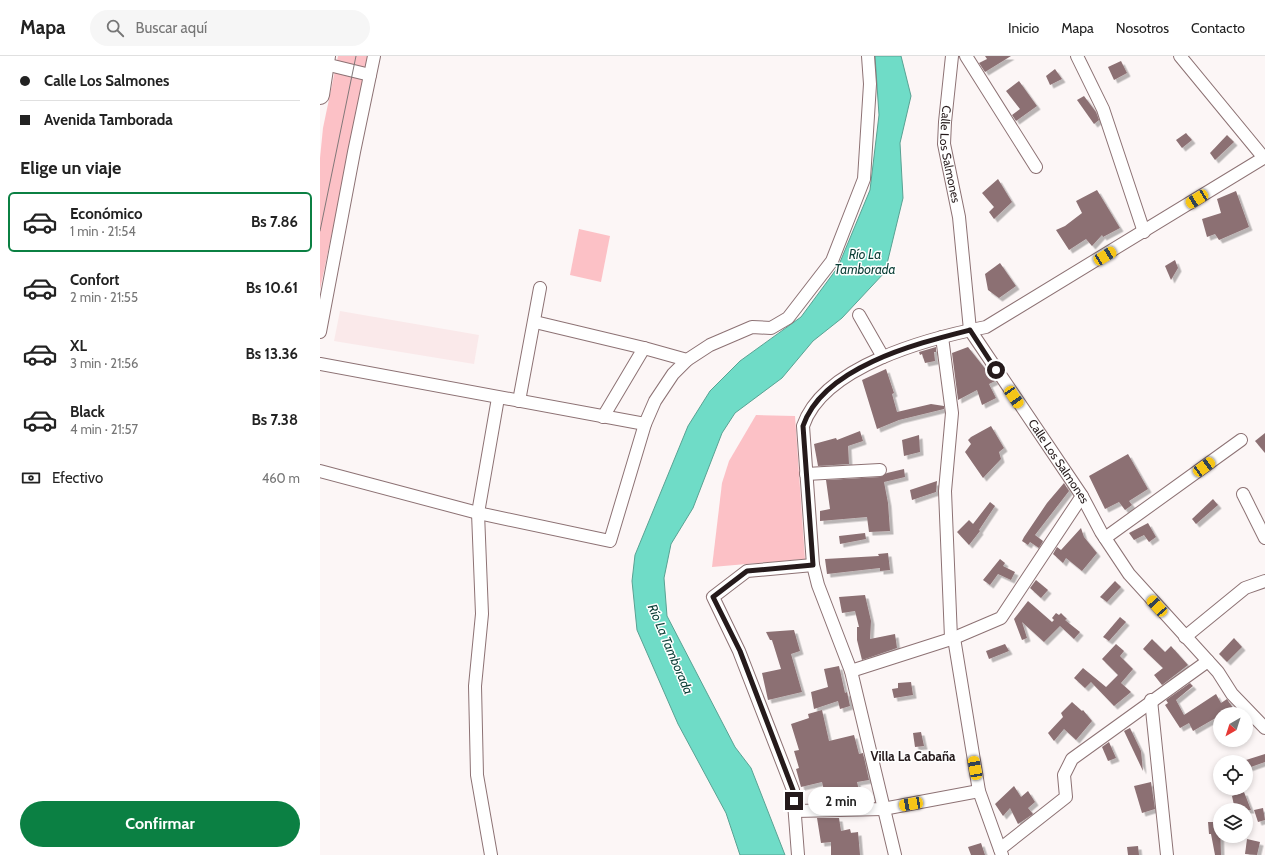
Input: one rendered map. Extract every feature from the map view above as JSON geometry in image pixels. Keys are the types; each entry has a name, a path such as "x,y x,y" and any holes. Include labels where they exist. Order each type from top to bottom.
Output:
{"highway":[{"path":"320,95 326,58"}],"street":[{"path":"320,332 374,56"},
{"path":"320,471 478,512 610,541 645,424 654,401 673,374 687,360 710,345 752,327 771,328 788,318 832,261 864,179 870,84 868,56"},
{"name":"Calle Los Salmones","path":"952,56 944,144 959,217 970,330 1082,496 1105,538 1129,574 1184,637 1218,672 1232,694 1265,728"},
{"path":"966,56 1036,167"},
{"path":"1077,56 1103,109 1144,232"},
{"path":"895,855 851,671 818,585 813,565 803,426 807,414 818,400 846,375 883,357 942,337 986,327 1144,232 1264,157 1180,56"},
{"path":"326,58 370,75"},
{"path":"519,402 535,322 540,288"},
{"path":"859,315 883,357"},
{"path":"535,322 644,348 687,360"},
{"path":"942,337 952,413 945,491 952,638 979,791 1001,852 1066,797 1064,775 1072,759 1151,700 1208,661"},
{"path":"604,417 644,348"},
{"path":"320,364 519,402 645,424"},
{"path":"491,855 477,775 475,686 482,614 478,512 498,398"},
{"path":"1105,538 1242,440"},
{"path":"806,474 880,470"},
{"path":"1243,494 1265,538"},
{"path":"851,671 952,638 1001,618 1082,496"},
{"path":"798,855 796,811 793,790 740,651 713,597 747,571 813,565"},
{"path":"1184,637 1245,588 1265,581"},
{"path":"1151,700 1167,855"},
{"path":"796,811 883,809 979,791"}],"shaded area":[{"path":"338,56 369,56 320,290 320,158 323,128"},
{"path":"579,229 610,236 601,282 570,275"},
{"path":"340,311 479,335 474,364 334,341"},
{"path":"756,415 795,416 805,559 712,567 722,483 729,461"}],"water":[{"name":"Río La Tamborada","path":"875,56 901,56 911,96 900,143 903,198 885,272 842,318 813,341 782,378 735,413 722,433 693,508 671,544 664,578 667,616 735,747 751,768 785,855 740,855 726,813 678,724 637,630 632,581 635,555 688,426 710,391 740,361 801,317 838,267 870,190 879,115"}],"building":[{"path":"985,56 1011,56 985,72 979,63 987,59"},
{"path":"1121,61 1127,73 1114,80 1108,67"},
{"path":"1055,69 1062,79 1050,85 1046,76"},
{"path":"1019,81 1037,106 1016,121 1012,115 1020,109 1006,91"},
{"path":"1084,96 1096,112 1099,120 1094,124 1077,100"},
{"path":"1186,133 1192,140 1182,148 1176,140"},
{"path":"1227,135 1234,142 1215,160 1210,153"},
{"path":"998,179 1012,202 994,219 989,212 994,207 982,193"},
{"path":"1097,190 1120,228 1103,237 1102,235 1092,246 1086,239 1069,250 1056,230 1065,226 1082,213 1076,201"},
{"path":"1236,191 1249,227 1219,240 1215,234 1207,237 1202,219 1221,213 1217,199"},
{"path":"1175,260 1178,268 1171,280 1165,266"},
{"path":"1000,263 1016,286 999,298 988,290 985,274"},
{"path":"936,347 936,352 934,352 935,361 925,363 922,354 920,355 919,352"},
{"path":"968,347 995,381 989,384 996,398 982,405 977,390 958,400 952,353"},
{"path":"886,369 894,393 892,394 897,412 931,404 944,406 944,409 899,420 877,429 862,380"},
{"path":"991,426 1004,448 999,452 1001,459 983,478 965,452 971,444 968,440 971,437"},
{"path":"860,431 863,441 848,446 849,464 818,466 814,444 836,438 837,440"},
{"path":"1265,433 1265,453 1255,441"},
{"path":"919,435 920,452 904,456 902,440"},
{"path":"1128,454 1148,489 1129,501 1132,505 1125,510 1119,502 1105,509 1089,476"},
{"path":"904,469 905,477 884,482 888,503 890,531 869,532 867,517 820,521 820,511 830,509 826,480 880,477 887,473"},
{"path":"937,481 936,492 912,500 910,490"},
{"path":"1064,483 1069,491 1035,535 1043,541 1039,548 1030,542 1028,545 1022,541 1024,537 1047,503"},
{"path":"1213,499 1218,505 1196,524 1192,519"},
{"path":"990,502 995,506 979,530 980,531 969,545 957,532 969,520 973,524"},
{"path":"1148,523 1156,537 1149,542 1144,535 1134,540 1129,533"},
{"path":"1081,528 1084,537 1097,553 1082,571 1066,558 1063,563 1053,554 1057,547 1061,550"},
{"path":"865,533 866,539 840,544 839,536"},
{"path":"888,553 890,570 880,571 880,568 827,574 825,559 879,556 878,554"},
{"path":"1000,559 1005,563 1003,566 1015,572 1011,580 998,574 990,585 983,580"},
{"path":"1036,580 1048,590 1041,598 1030,588"},
{"path":"1115,581 1121,587 1107,602 1100,597"},
{"path":"865,595 871,621 870,639 895,634 897,648 862,660 857,640 857,627 859,627 855,611 842,613 839,597"},
{"path":"1028,601 1052,622 1054,620 1052,618 1056,613 1059,615 1061,613 1067,619 1065,620 1080,632 1074,639 1060,626 1044,642 1022,622 1027,638 1022,640 1014,619"},
{"path":"1120,617 1126,622 1109,641 1103,637"},
{"path":"794,630 800,651 791,654 802,692 768,700 762,673 781,669 772,640 770,640 766,632"},
{"path":"1234,638 1242,647 1227,662 1219,654"},
{"path":"1152,639 1165,652 1171,646 1188,665 1162,685 1154,675 1163,668 1143,649"},
{"path":"1005,644 1009,651 989,659 986,651"},
{"path":"1116,644 1124,651 1120,656 1133,669 1121,683 1131,692 1114,706 1091,682 1085,688 1074,678 1083,668 1106,687 1118,675 1102,659"},
{"path":"839,666 845,693 847,692 850,706 840,709 838,701 814,709 811,692 828,687 824,669"},
{"path":"911,682 913,695 894,698 892,689 898,688 898,683"},
{"path":"1190,683 1193,686 1176,700 1184,715 1216,694 1221,703 1227,699 1232,707 1213,707 1213,720 1193,731 1189,723 1180,728 1165,705 1168,703 1166,700"},
{"path":"1072,702 1082,711 1083,710 1092,721 1076,740 1064,729 1054,741 1048,733 1063,717 1061,713"},
{"path":"822,710 829,741 854,735 859,754 863,753 869,780 857,782 861,799 827,803 822,782 801,787 796,769 799,768 794,751 799,750 791,724 809,718 808,714"},
{"path":"1130,728 1141,751 1143,771 1124,731"},
{"path":"921,732 924,746 915,747 913,733"},
{"path":"1109,742 1116,758 1108,761 1102,747"},
{"path":"1265,754 1265,762 1253,766 1253,758"},
{"path":"1151,782 1155,809 1142,813 1134,786"},
{"path":"1014,786 1021,797 1028,791 1035,802 1028,808 1033,814 1018,824 1010,808 1003,816 995,804"},
{"path":"1245,795 1248,803 1234,803 1232,796"},
{"path":"1263,808 1265,820 1258,822 1254,810"},
{"path":"817,818 839,818 841,831 850,829 851,833 858,832 860,855 831,855 831,842 821,843"},
{"path":"1208,822 1213,822 1213,843 1221,843 1221,855 1215,855 1211,834 1209,834"},
{"path":"1253,840 1260,842 1257,855 1245,854 1246,843 1253,843"},
{"path":"981,843 985,855 971,855 968,847"},
{"path":"1138,846 1139,855 1128,855 1127,847"}],"tram line":[{"path":"320,231 356,56"}],"district":[{"name":"Villa La Cabaña","path":"913,756"}],"route":[{"path":"794,801 793,790 740,651 713,597 747,571 813,565 803,426 807,414 818,400 846,375 883,357 942,337 970,330 996,370"}]}
